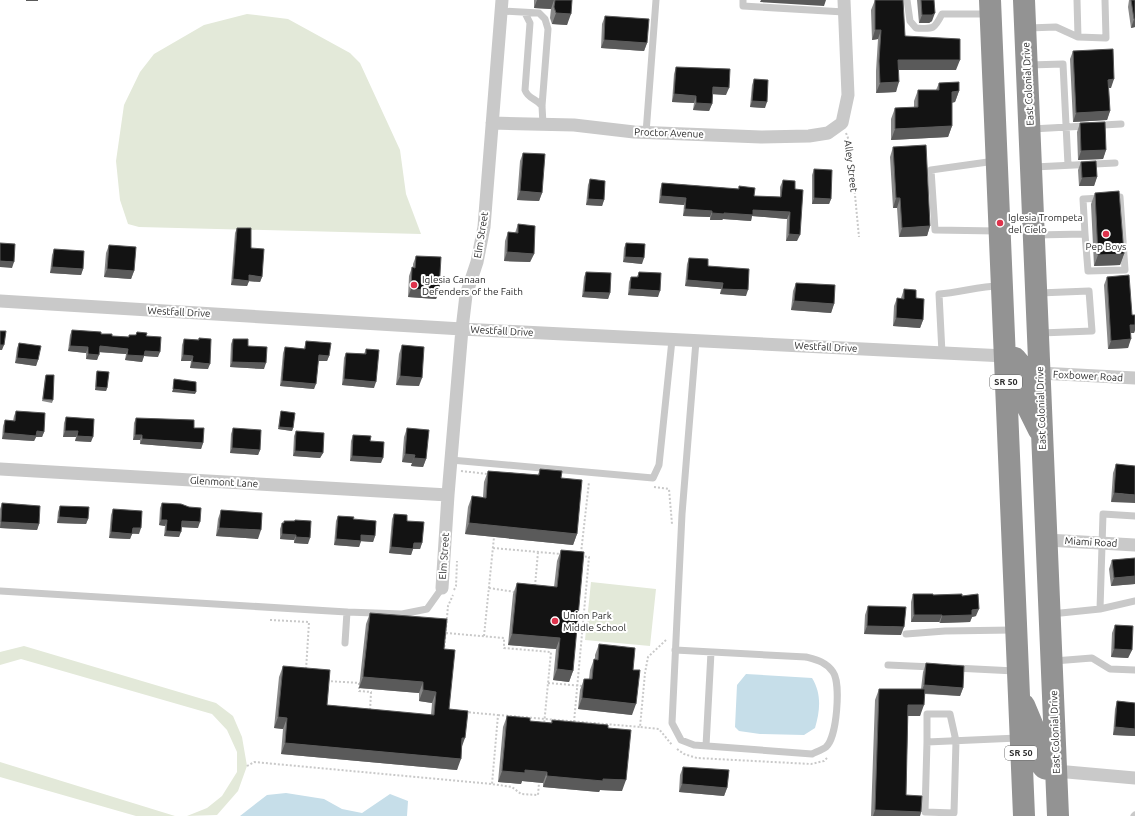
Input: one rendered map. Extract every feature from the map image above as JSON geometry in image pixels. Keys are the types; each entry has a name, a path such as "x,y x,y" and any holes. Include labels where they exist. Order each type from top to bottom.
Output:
{"highway":[{"name":"East Colonial Drive","path":"1024,0 1035,235 1058,816"},
{"name":"SR 50","path":"990,7 1024,816"},
{"path":"1005,356 1015,358 1020,364 1022,372 1023,398 1043,436"},
{"path":"1018,681 1037,736 1040,763 1044,768 1056,771"}],"street":[{"name":"Elm Street","path":"442,588 462,329 466,295 477,262 484,227 502,5"},
{"path":"842,123 848,95 844,6"},
{"name":"Proctor Avenue","path":"492,123 574,125 646,133 761,137 809,136 828,133 842,123"},
{"name":"Westfall Drive","path":"0,301 462,329 1005,356"},
{"name":"Foxbower Road","path":"1040,373 1135,378"},
{"name":"Glenmont Lane","path":"0,469 448,495"},
{"name":"Miami Road","path":"1047,540 1135,545"},
{"path":"1056,771 1135,778"}],"lane":[{"path":"646,133 656,0"},
{"path":"907,0 910,21 916,28 930,29 936,26 942,14 990,7"},
{"path":"1077,0 1078,37"},
{"path":"1026,28 1056,27 1078,37 1106,38 1105,0"},
{"path":"743,3 823,11 844,6"},
{"path":"502,5 525,13 539,14 545,19 548,29 542,106 543,124"},
{"path":"525,13 530,23 525,90 526,95 539,102 542,106"},
{"path":"1027,65 1063,64 1068,165"},
{"path":"1030,129 1121,124"},
{"path":"996,161 931,170 935,230 999,231"},
{"path":"1032,167 1115,163"},
{"path":"1120,197 1125,270 1088,271 1085,234 1083,199 1120,197"},
{"path":"1035,235 1085,234"},
{"path":"942,353 939,294 954,293 985,286 1002,286"},
{"path":"1037,293 1089,291 1092,331 1039,333"},
{"path":"451,460 653,478 659,465 672,340"},
{"path":"675,650 806,657 824,662 834,672 838,688 833,733 827,747 812,754 694,745 681,740 672,723 675,650 684,487 696,341"},
{"path":"1100,609 1103,514 1135,516"},
{"path":"0,591 402,614 427,608 442,588"},
{"path":"1050,614 1100,609 1135,601"},
{"path":"344,643 347,612"},
{"path":"906,634 945,631 1016,630"},
{"path":"706,746 711,652"},
{"path":"1052,661 1092,658 1110,669 1135,670"},
{"path":"888,665 944,668 1018,681"},
{"path":"927,714 950,714 956,740 954,813 925,812 926,742 927,714"},
{"path":"926,742 1020,738"}],"path":[{"name":"Alley Street","path":"842,123 850,143 859,237"},
{"path":"461,471 491,474"},
{"path":"581,556 589,482 596,483"},
{"path":"647,487 669,489 672,527"},
{"path":"484,636 494,537"},
{"path":"492,548 567,555"},
{"path":"534,588 538,552"},
{"path":"574,556 588,557 574,722"},
{"path":"444,653 448,606 456,586 456,560"},
{"path":"488,588 519,593"},
{"path":"270,620 309,622 306,672"},
{"path":"446,633 504,638 504,648 551,652 544,726"},
{"path":"640,728 648,657 666,641 667,633"},
{"path":"320,680 359,683 359,691 371,692 369,713"},
{"path":"548,683 589,686"},
{"path":"460,712 659,729 673,746 684,754 697,758 811,764 824,761 829,756"},
{"path":"492,784 498,715"},
{"path":"248,766 254,762 492,784 512,787 521,794 538,795 539,783"}],"green space":[{"path":"247,14 288,19 350,53 360,63 400,150 406,194 421,234 139,227 128,224 120,200 116,161 124,105 140,72 154,54 204,25"},
{"path":"591,582 656,589 650,646 585,640"},
{"path":"24,646 216,703 233,716 242,737 247,766 238,791 217,815 187,816 207,808 222,796 237,772 237,752 227,730 212,714 21,659 0,665 0,652"},
{"path":"0,762 175,816 136,816 0,777"}],"water":[{"path":"746,674 812,678 819,696 818,715 815,728 804,735 760,734 739,731 735,727 737,685"},
{"path":"286,793 324,799 342,809 362,813 390,794 408,801 407,816 240,816 267,795"}],"building":[{"path":"555,0 572,0 571,14 556,13 554,7"},
{"path":"875,0 903,0 905,36 960,39 960,60 898,60 899,82 880,83 879,61 881,30 875,30"},
{"path":"921,0 934,0 935,13 932,15 922,15"},
{"path":"1131,0 1135,0 1135,19 1134,19"},
{"path":"605,16 649,19 647,43 604,40"},
{"path":"1113,49 1114,79 1108,80 1110,111 1076,113 1073,51"},
{"path":"676,67 730,69 729,88 713,87 712,104 696,103 696,96 674,94"},
{"path":"754,79 768,80 767,102 752,101"},
{"path":"959,82 959,91 952,92 952,126 895,129 895,108 918,107 918,90 939,90 939,83"},
{"path":"1105,122 1106,150 1081,151 1080,123"},
{"path":"926,145 930,226 902,228 900,198 896,198 893,147"},
{"path":"523,153 545,154 542,193 520,191"},
{"path":"1096,161 1097,177 1082,178 1081,162"},
{"path":"814,169 832,170 831,199 814,198"},
{"path":"590,179 605,181 604,200 588,199"},
{"path":"783,180 795,181 795,189 803,190 800,235 789,234 790,212 753,210 753,215 712,213 712,211 685,209 686,198 661,196 662,183 739,189 739,186 755,188 754,196 781,197"},
{"name":"Pep Boys","path":"1119,191 1124,254 1098,255 1095,193"},
{"path":"518,224 535,226 534,254 507,252 508,232 518,233"},
{"path":"237,228 251,228 251,248 264,249 262,277 249,275 249,281 233,279"},
{"path":"0,243 15,244 14,262 0,261"},
{"path":"626,243 645,244 644,258 625,257"},
{"path":"109,245 136,247 134,271 107,269"},
{"path":"54,249 84,251 83,269 52,267"},
{"path":"416,256 441,257 439,291 411,289 412,267 415,268"},
{"path":"689,258 708,259 708,266 749,269 748,290 722,289 723,283 687,280"},
{"path":"586,272 611,273 610,293 584,292"},
{"path":"639,272 661,273 660,291 630,289 631,277 638,277"},
{"path":"1129,275 1132,315 1135,315 1135,325 1130,325 1131,339 1111,341 1107,277"},
{"path":"796,283 835,285 834,304 794,301"},
{"path":"904,289 916,290 916,298 924,299 923,320 896,318 897,298 904,299"},
{"path":"72,330 101,332 101,334 112,334 112,336 129,337 129,335 136,335 137,332 147,333 146,336 161,337 160,352 145,351 144,356 127,355 128,349 100,346 99,355 88,354 88,347 70,346"},
{"path":"0,331 6,331 4,345 0,345"},
{"path":"199,338 211,339 210,364 192,362 193,356 183,355 184,339 199,340"},
{"path":"233,339 248,339 248,346 267,347 266,363 232,362"},
{"path":"306,341 331,343 329,356 319,355 316,384 282,381 285,347 305,349"},
{"path":"19,343 41,346 38,360 17,358"},
{"path":"402,345 424,347 422,378 400,376"},
{"path":"366,349 379,350 376,382 344,379 346,353 366,354"},
{"path":"97,371 109,372 107,388 96,387"},
{"path":"46,375 54,375 53,400 43,399"},
{"path":"174,379 196,382 196,392 173,389"},
{"path":"16,411 45,413 44,432 37,431 36,436 4,433 5,420 15,421"},
{"path":"281,411 295,413 293,428 279,427"},
{"path":"66,417 94,419 93,437 77,436 78,431 65,431"},
{"path":"136,418 194,420 194,428 204,428 203,443 142,439 142,435 135,435"},
{"path":"233,428 261,430 260,450 232,448"},
{"path":"407,428 429,430 426,459 414,458 415,455 405,454"},
{"path":"296,431 324,433 323,453 295,451"},
{"path":"353,435 371,436 370,441 384,442 383,458 352,456"},
{"path":"1116,464 1135,466 1135,495 1114,493"},
{"path":"540,469 562,471 561,478 582,480 577,534 469,523 472,496 486,498 488,471 539,475"},
{"path":"2,503 40,506 39,524 1,522"},
{"path":"162,503 181,504 189,507 201,508 200,522 182,521 181,532 166,531 167,520 161,520"},
{"path":"60,506 89,507 88,519 59,517"},
{"path":"113,509 142,511 141,528 133,528 132,534 111,532"},
{"path":"221,510 262,513 261,530 219,528"},
{"path":"394,514 407,515 407,521 424,522 422,543 414,543 413,549 391,547"},
{"path":"338,516 376,521 375,536 361,535 361,541 336,539"},
{"path":"284,521 311,521 310,538 282,534 282,523 284,523"},
{"path":"561,550 584,552 573,671 557,669 560,638 512,634 517,583 557,587"},
{"path":"1135,558 1135,576 1114,578 1112,560"},
{"path":"913,594 962,594 962,596 978,594 979,609 972,610 972,615 914,615"},
{"path":"868,606 906,607 904,627 867,626"},
{"path":"370,613 447,619 444,649 455,650 449,709 468,711 465,738 462,738 461,759 285,743 287,718 278,717 283,666 330,670 327,705 434,715 436,692 423,690 423,682 363,677"},
{"path":"1115,625 1133,626 1132,650 1114,649"},
{"path":"599,644 635,648 633,670 640,670 636,704 582,698 584,679 592,679 594,659 598,660"},
{"path":"926,663 964,666 963,688 924,685"},
{"path":"879,689 925,689 924,705 908,705 906,795 922,796 921,812 875,810"},
{"path":"1117,701 1135,703 1135,729 1115,727"},
{"path":"507,716 530,718 530,721 552,723 552,720 608,725 608,728 631,730 626,780 603,779 603,781 547,776 547,772 525,770 525,773 502,771"},
{"path":"683,767 729,770 727,788 682,784"}],"place":[{"name":"Iglesia Trompeta del Cielo","path":"1000,223"},
{"name":"Pep Boys","path":"1106,234"},
{"name":"Iglesia Canaan Defenders of the Faith","path":"414,285"},
{"name":"Union Park Middle School","path":"555,621"}]}
